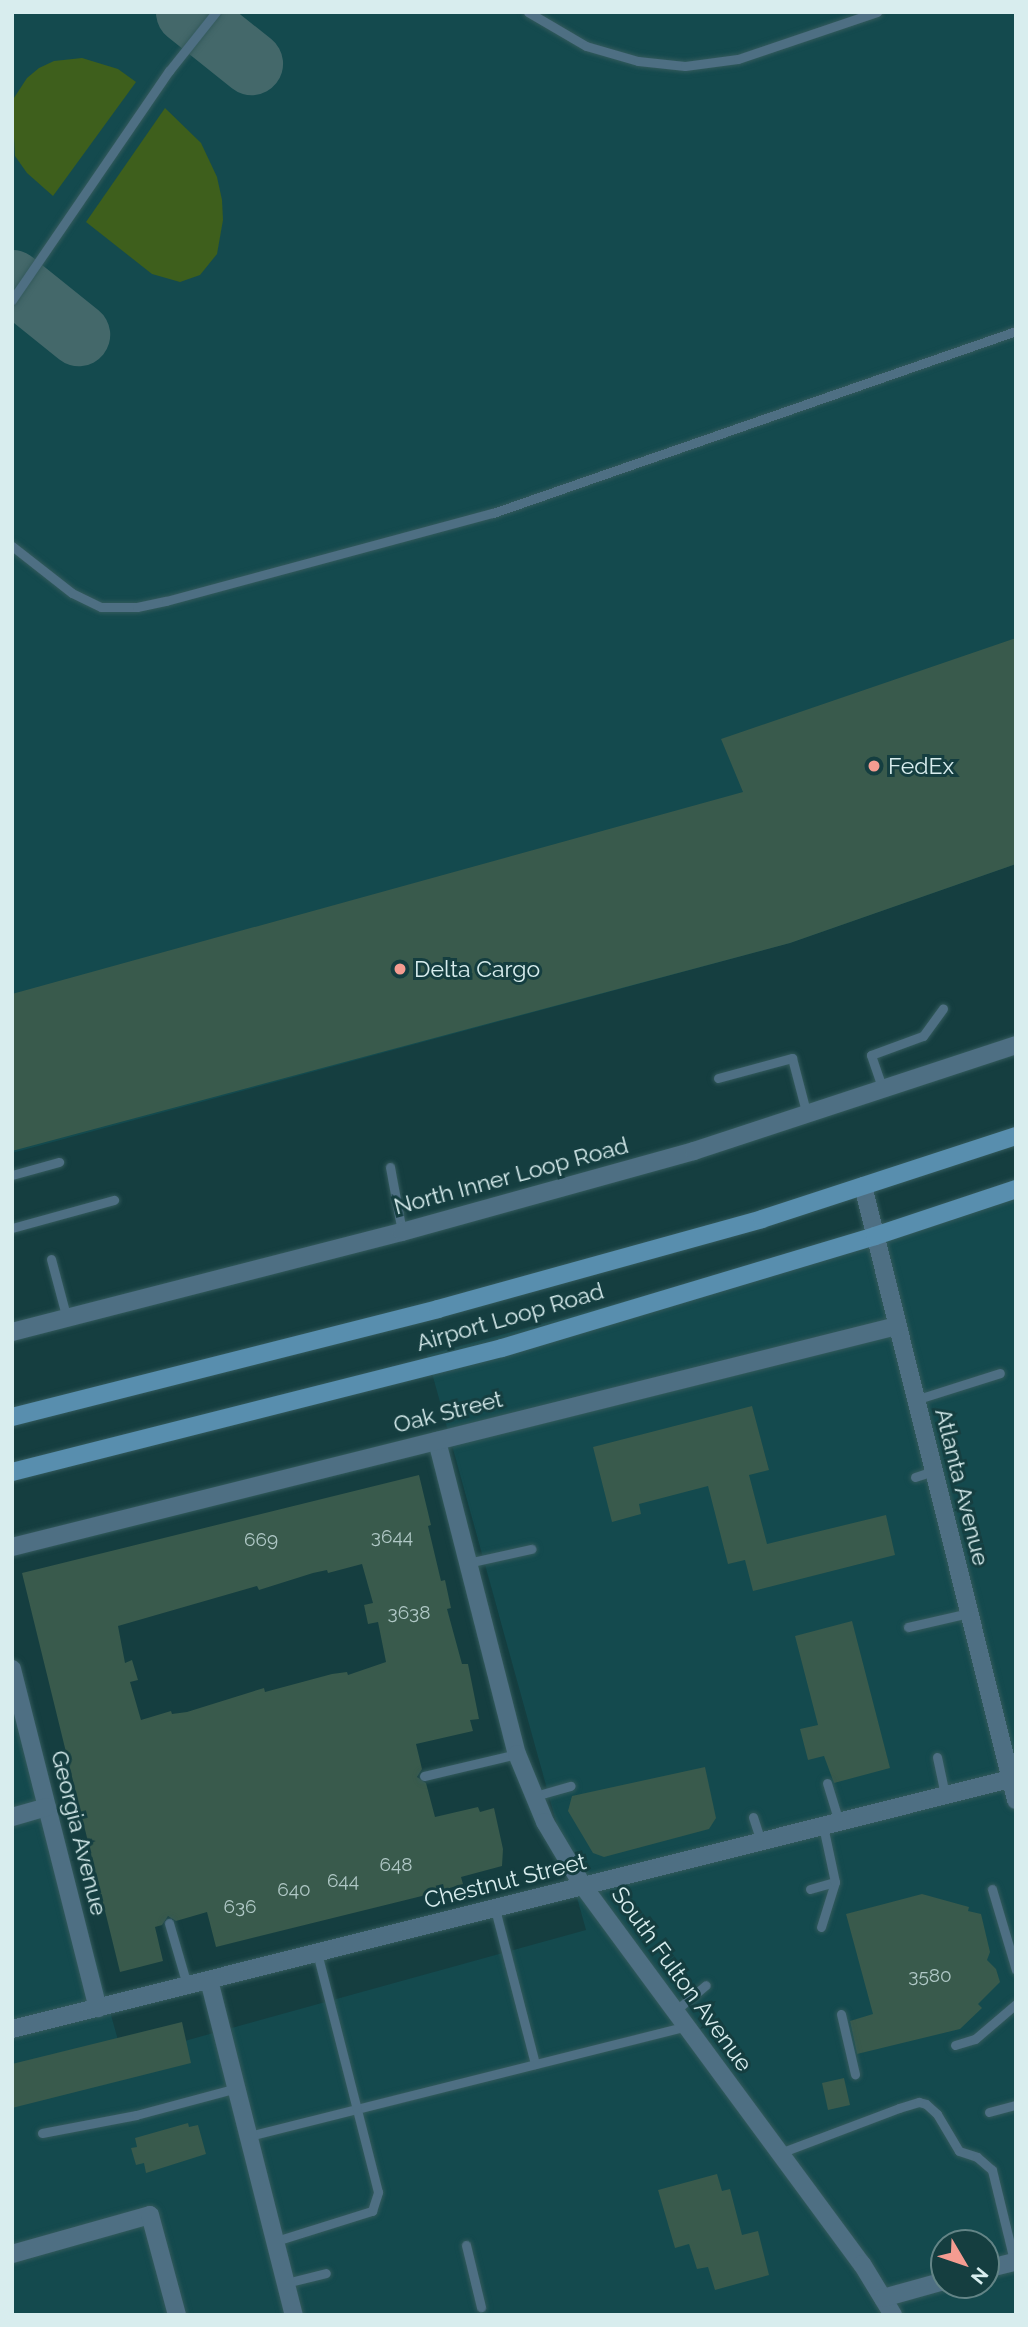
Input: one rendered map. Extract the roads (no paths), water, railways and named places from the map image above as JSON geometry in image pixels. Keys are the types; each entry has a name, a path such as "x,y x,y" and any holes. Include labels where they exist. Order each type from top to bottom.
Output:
{"main road":[{"name":"Airport Loop Road","path":"12,1417 438,1309 762,1219 1016,1136"},
{"name":"Airport Loop Road","path":"12,1472 502,1348 875,1236 1016,1189"}],"street":[{"name":"North Inner Loop Road","path":"12,1332 402,1232 694,1151 1016,1045"},
{"name":"Atlanta Avenue","path":"863,1186 915,1401 1013,1778 1016,1800"},
{"name":"Oak Street","path":"12,1547 897,1326"},
{"name":"South Fulton Avenue","path":"437,1441 517,1754 545,1822 583,1886 862,2264 893,2315"},
{"name":"Georgia Avenue","path":"12,1669 98,2008"},
{"name":"Chestnut Street","path":"12,2029 1013,1778"},
{"path":"12,1816 47,1807"},
{"path":"209,1980 294,2315"},
{"path":"12,2254 150,2215 177,2315"},
{"path":"883,2298 930,2285"}],"lane":[{"path":"12,300 169,71 216,12"},
{"path":"528,12 586,46 638,61 685,66 738,60 877,12"},
{"path":"12,546 72,593 101,607 147,605 493,513 1016,331"},
{"path":"883,1090 871,1055 923,1036 943,1008"},
{"path":"718,1078 792,1058 807,1115"},
{"path":"12,1175 59,1162"},
{"path":"390,1167 402,1232"},
{"path":"12,1228 114,1200"},
{"path":"51,1259 67,1319"},
{"path":"915,1401 1000,1373"},
{"path":"915,1477 933,1471"},
{"path":"468,1563 531,1549"},
{"path":"908,1627 969,1613"},
{"path":"424,1776 517,1754"},
{"path":"937,1757 946,1795"},
{"path":"821,1927 835,1882 827,1783"},
{"path":"534,1796 571,1786"},
{"path":"753,1816 761,1842"},
{"path":"810,1889 835,1882"},
{"path":"992,1889 1016,1970"},
{"path":"495,1909 535,2064"},
{"path":"169,1923 187,1985"},
{"path":"276,2241 372,2211 378,2192 317,1953"},
{"path":"675,2011 706,1985"},
{"path":"955,2045 975,2039 1016,2004"},
{"path":"841,2014 855,2074"},
{"path":"249,2136 686,2026"},
{"path":"42,2133 136,2115 237,2088"},
{"path":"780,2153 899,2108 919,2102 926,2104 937,2114 959,2151 977,2157 992,2170 1015,2266"},
{"path":"989,2112 1016,2105"},
{"path":"466,2245 481,2307"},
{"path":"286,2283 326,2273"}],"place":[{"name":"FedEx","path":"874,766"},
{"name":"Delta Cargo","path":"400,969"}]}
